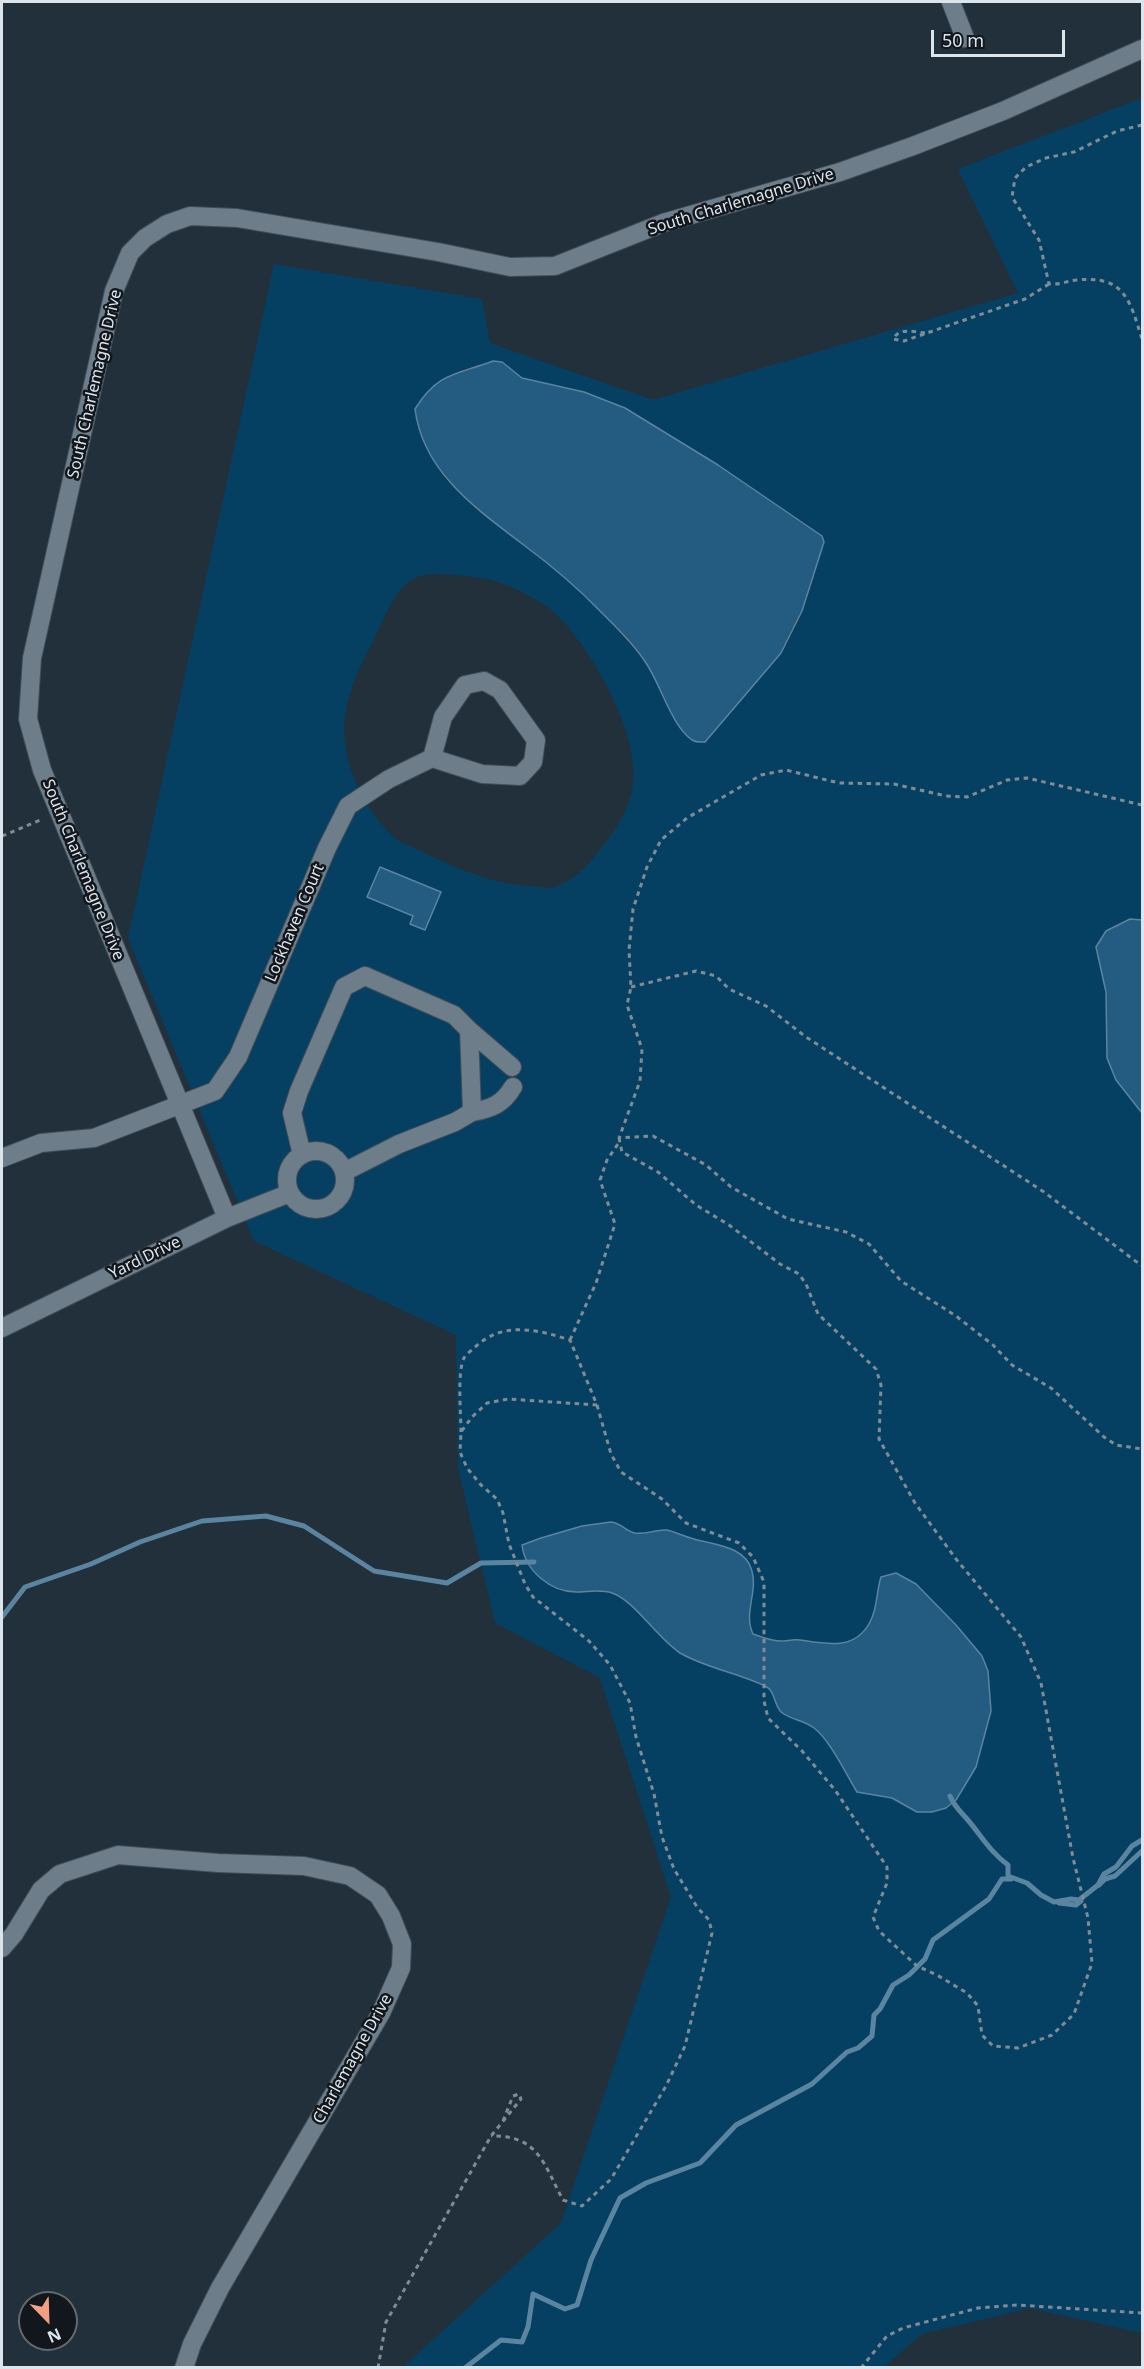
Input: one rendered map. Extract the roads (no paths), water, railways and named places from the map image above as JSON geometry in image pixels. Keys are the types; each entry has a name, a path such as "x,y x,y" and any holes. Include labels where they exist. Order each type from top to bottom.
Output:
{"street":[{"path":"951,2 965,38"},
{"name":"South Charlemagne Drive","path":"227,1218 42,770 28,719 32,658 114,291 130,253 145,238 167,224 190,216 237,218 438,252 510,267 555,266 663,223 840,172 913,146 1024,102 1143,49"},
{"path":"484,681 500,690 536,740 533,762 520,776 482,774 432,758 443,717 465,685 484,681"},
{"name":"Lockhaven Court","path":"2,1158 41,1143 94,1138 215,1091 238,1057 327,848 348,806 389,779 432,758"},
{"path":"302,1155 292,1113 299,1091 344,987 365,976 454,1015 512,1067"},
{"path":"469,1030 472,1112"},
{"path":"344,1172 399,1144 455,1122 472,1112 489,1109 506,1099 513,1087"},
{"path":"315,1151 325,1153 333,1157 344,1172 343,1191 338,1199 321,1209 303,1206 290,1193 288,1174 291,1165 302,1155 315,1151"},
{"name":"Yard Drive","path":"2,1328 227,1218 290,1193"},
{"name":"Charlemagne Drive","path":"2,1947 14,1934 41,1890 60,1874 118,1855 218,1863 304,1866 350,1876 378,1895 391,1916 402,1944 401,1968 381,2013 220,2288 192,2344 184,2367"}],"waterway":[{"path":"2,1617 25,1587 91,1564 140,1542 202,1521 266,1516 304,1526 374,1571 447,1583 481,1563 534,1562"},
{"path":"950,1796 955,1806 991,1849 1008,1865 1008,1876 1027,1883 1054,1902 1079,1900 1098,1885 1104,1874 1116,1867 1132,1846 1142,1840"},
{"path":"1099,1885 1105,1879 1115,1876 1142,1851"},
{"path":"465,2368 501,2340 522,2342 528,2327 533,2294 565,2309 577,2305 591,2260 620,2198 646,2183 700,2163 736,2125 812,2084 847,2052 858,2048 872,2036 874,2015 880,2009 893,1985 909,1975 925,1959 933,1940 989,1899 1002,1879 1011,1879"},
{"path":"1059,1903 1076,1905 1081,1901"}]}
